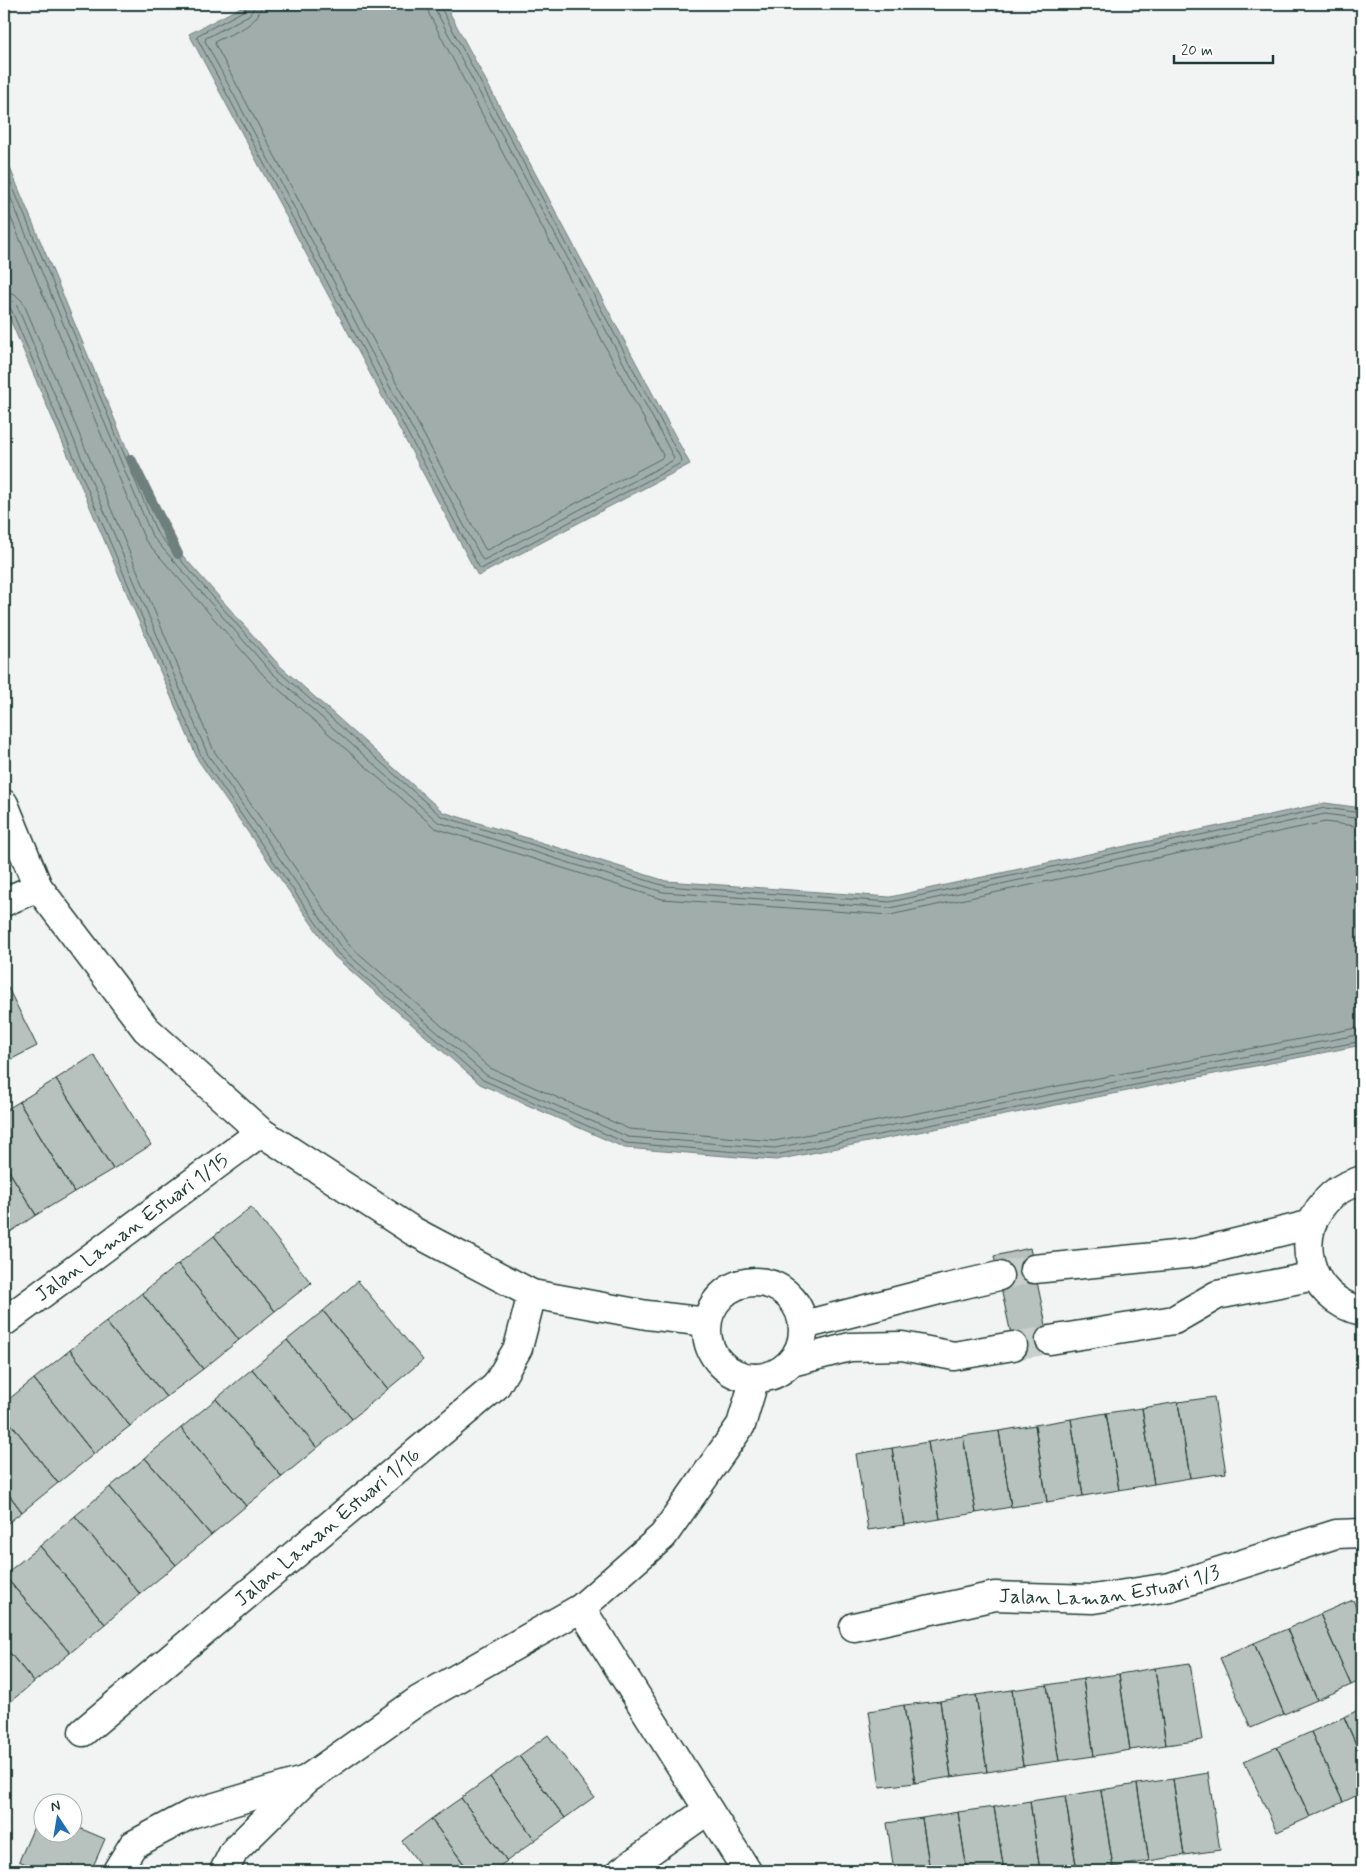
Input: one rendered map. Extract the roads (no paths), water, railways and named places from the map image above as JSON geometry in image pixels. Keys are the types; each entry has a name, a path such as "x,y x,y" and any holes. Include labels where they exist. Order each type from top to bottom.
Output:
{"street":[{"path":"4,804 38,887 146,1029 260,1132 413,1230 532,1294 647,1315 707,1322"},
{"path":"4,902 38,887"},
{"name":"Jalan Laman Estuari 1/15","path":"4,1322 260,1132"},
{"path":"1362,1180 1346,1186 1331,1195 1320,1208 1312,1224 1308,1242 1309,1259 1315,1276 1324,1290 1338,1302 1362,1311"},
{"path":"1034,1269 1195,1253 1312,1224"},
{"path":"804,1325 999,1276"},
{"path":"1050,1340 1174,1320 1217,1295 1315,1276"},
{"path":"757,1282 770,1284 783,1290 794,1300 801,1312 804,1338 792,1362 781,1371 768,1377 740,1376 728,1371 710,1349 707,1336 707,1322 719,1298 730,1288 743,1283 757,1282"},
{"name":"Jalan Laman Estuari 1/16","path":"83,1732 496,1386 518,1348 532,1294"},
{"path":"792,1362 850,1347 902,1346 954,1356 1014,1346"},
{"path":"224,1871 234,1851 306,1780 420,1700 581,1608 663,1536 741,1426 754,1378"},
{"name":"Jalan Laman Estuari 1/3","path":"854,1627 995,1596 1093,1599 1170,1588 1336,1534 1362,1533"},
{"path":"581,1608 747,1871"},
{"path":"118,1871 132,1845 191,1814 306,1780"},
{"path":"622,1871 708,1810"}],"water":[{"path":"247,4 445,4 690,464 478,576 189,34"},
{"path":"4,141 7,161 161,531 279,665 443,812 666,881 890,897 1325,803 1362,808 1362,1045 776,1160 625,1148 480,1084 334,956 198,760 4,305"}],"waterway":[{"path":"131,459 178,554"}],"tunnel":[{"path":"999,1276 1034,1269"},
{"path":"1013,1346 1050,1340"}]}
